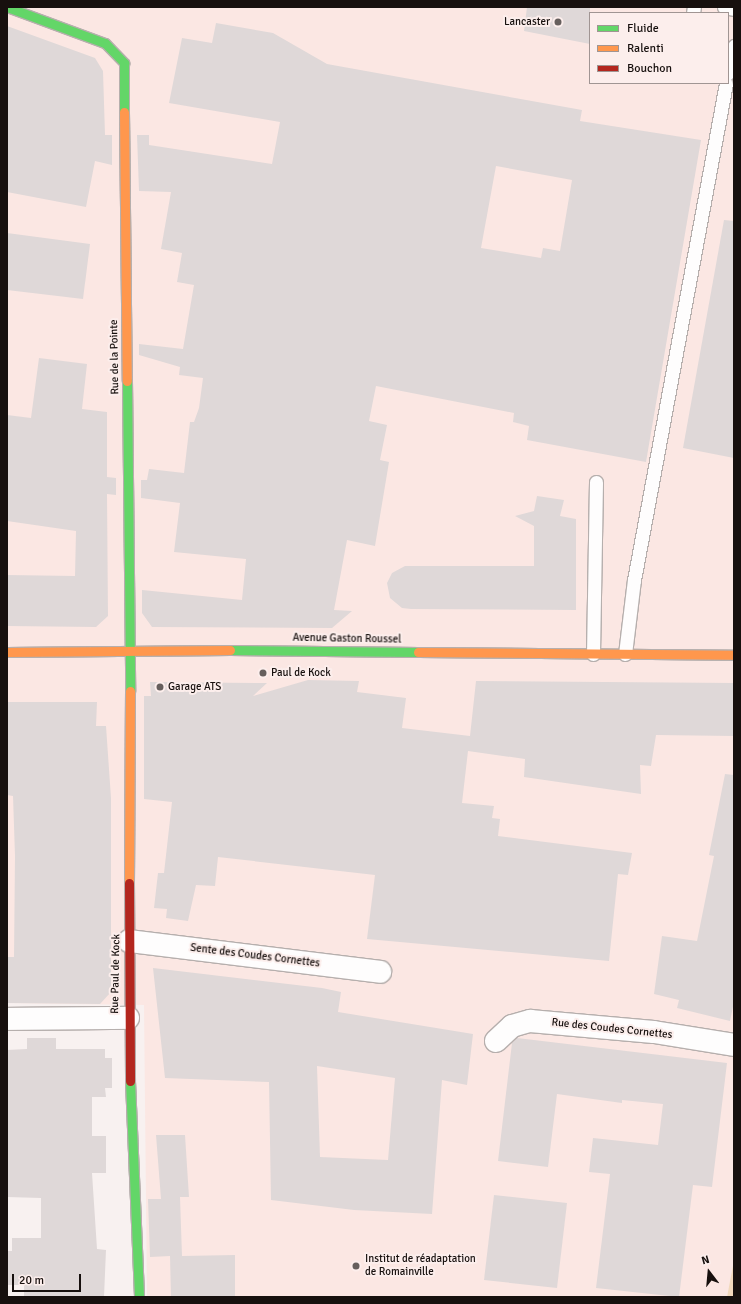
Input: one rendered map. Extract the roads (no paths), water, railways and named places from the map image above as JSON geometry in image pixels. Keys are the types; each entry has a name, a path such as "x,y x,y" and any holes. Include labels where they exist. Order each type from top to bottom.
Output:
{"street":[{"name":"Rue de la Pointe","path":"7,7 105,43 124,63 129,652"},
{"name":"Avenue Gaston Roussel","path":"7,652 129,652 160,649 734,655"},
{"name":"Rue Paul de Kock","path":"129,652 128,1018 139,1297"},
{"name":"Sente des Coudes Cornettes","path":"129,941 380,972"},
{"path":"7,1018 128,1018"},
{"name":"Rue des Coudes Cornettes","path":"496,1041 512,1026 530,1021 654,1032 734,1044"}],"lane":[{"path":"724,7 734,9"},
{"path":"729,68 734,46"},
{"path":"625,654 634,580 726,84"},
{"path":"593,654 596,482"}],"place":[{"name":"Lancaster","path":"558,22"},
{"name":"Paul de Kock","path":"263,673"},
{"name":"Garage ATS","path":"160,687"},
{"name":"Institut de réadaptation de Romainville","path":"356,1266"}]}
